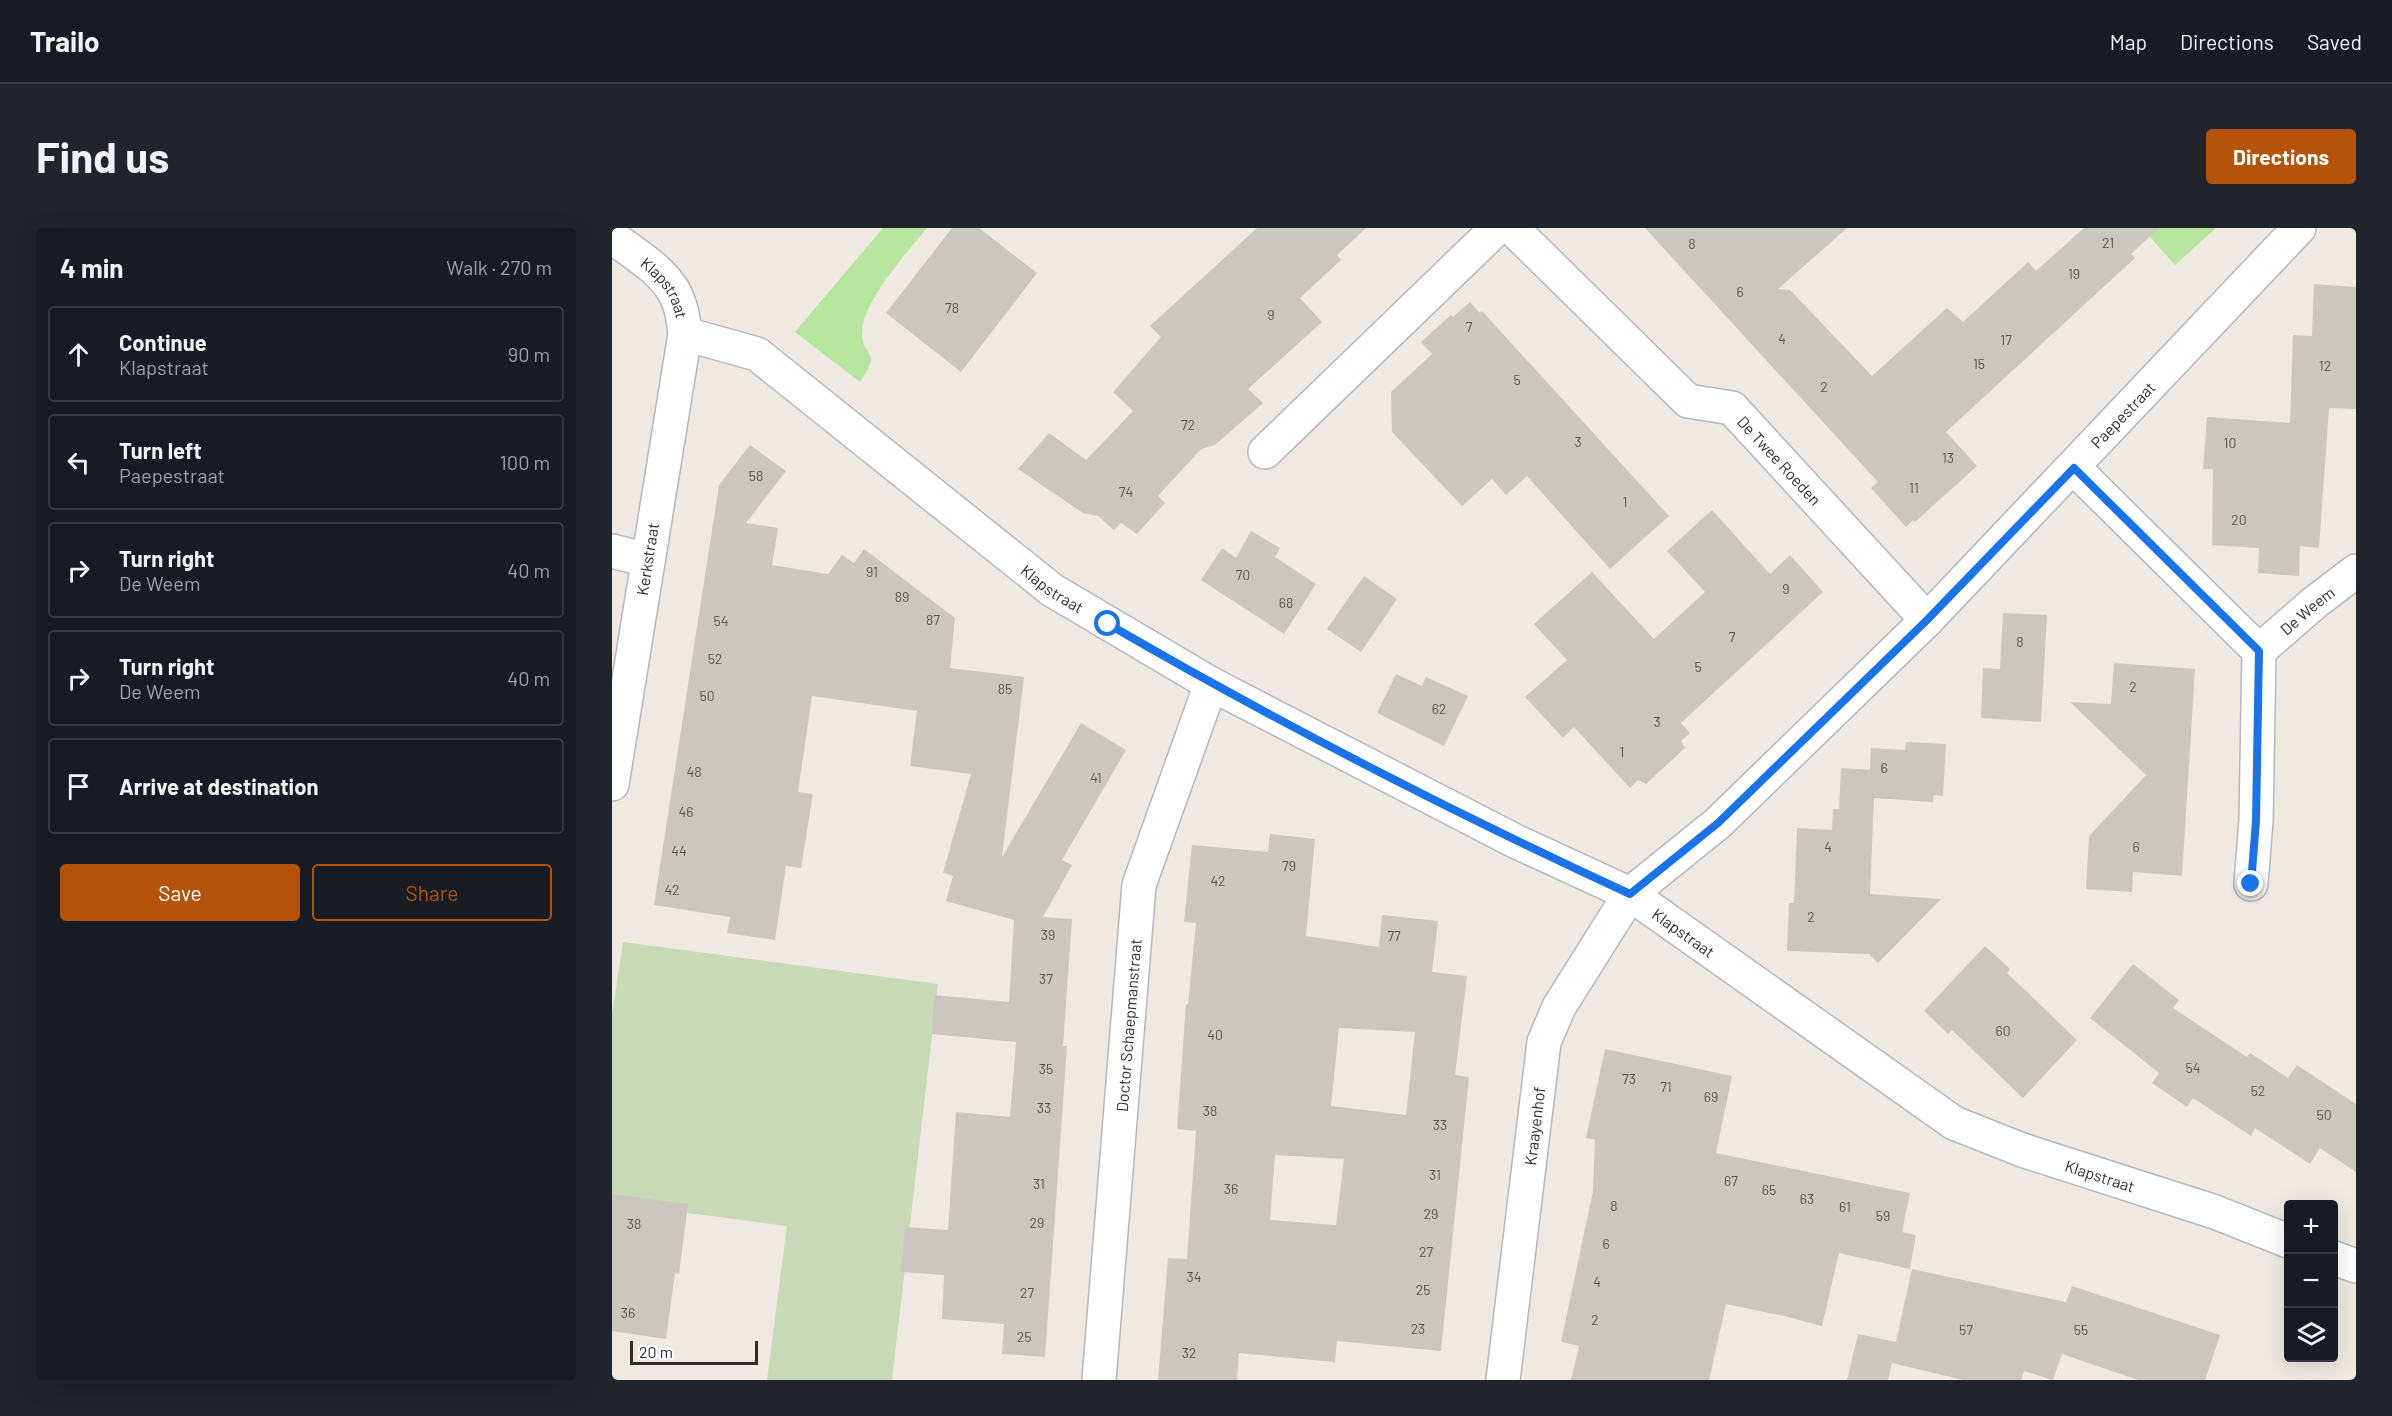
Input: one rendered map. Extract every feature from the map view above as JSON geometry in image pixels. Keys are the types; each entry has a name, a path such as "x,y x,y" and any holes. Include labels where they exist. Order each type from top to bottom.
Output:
{"street":[{"path":"1265,452 1497,228"},
{"name":"De Twee Roeden","path":"1512,228 1688,401 1732,408 1927,620"},
{"name":"Paepestraat","path":"1630,894 1718,823 1927,620 2074,468 2299,228"},
{"name":"Klapstraat","path":"612,237 665,278 676,294 681,307 685,334 757,354 1052,590 1211,684 1515,841 1630,894 1954,1123 2022,1150 2215,1212 2284,1238"},
{"name":"Kerkstraat","path":"612,784 685,334"},
{"path":"2074,468 2259,651 2256,821 2251,884"},
{"path":"612,551 647,560"},
{"name":"De Weem","path":"2259,651 2314,603 2356,571"},
{"name":"Doctor Schaepmanstraat","path":"1099,1380 1138,885 1211,684"},
{"name":"Kraayenhof","path":"1503,1380 1544,1042 1559,1007 1630,894"},
{"path":"2338,1259 2356,1266"}],"green space":[{"path":"883,228 927,228 898,263 870,305 865,318 862,339 871,357 867,371 860,382 795,332"},
{"path":"2142,228 2216,228 2175,265"},
{"path":"623,942 938,984 892,1380 767,1380 787,1226 612,1203 612,1015"}],"building":[{"path":"952,228 979,228 1037,273 961,372 886,313"},
{"path":"1257,228 1366,228 1337,255 1341,260 1300,298 1322,322 1248,389 1263,403 1215,445 1201,449 1158,496 1165,503 1137,534 1121,523 1114,530 1098,516 1083,513 1018,469 1049,433 1086,460 1133,411 1113,392 1161,337 1150,326"},
{"path":"1645,228 1847,228 1778,289 1790,290 1872,376 1947,308 1963,322 2028,262 2036,271 2084,228 2159,228 2131,254 2135,258 1946,432 1977,466 1915,522 1913,520 1906,527 1871,488 1878,482"},
{"path":"2314,284 2356,287 2356,409 2329,408 2319,548 2300,546 2299,576 2258,573 2259,548 2212,545 2213,469 2203,469 2207,417 2290,423 2293,335 2312,336"},
{"path":"1470,302 1480,313 1482,311 1669,516 1610,569 1527,476 1506,495 1492,479 1462,506 1392,432 1391,392 1432,354 1421,342 1451,315 1453,317"},
{"path":"750,445 786,471 746,523 778,528 772,565 828,574 842,555 854,563 864,549 955,618 950,668 1024,677 1002,857 1081,723 1126,750 1062,860 1072,865 1043,917 1072,919 1063,1046 1067,1046 1045,1357 1002,1354 1004,1324 942,1319 944,1275 901,1272 905,1227 948,1230 956,1112 1010,1117 1016,1042 932,1034 934,995 1009,1002 1014,920 946,901 953,876 943,873 971,774 910,766 917,711 812,696 798,792 813,794 801,868 786,866 775,940 727,933 730,917 654,905 719,485"},
{"path":"1712,510 1770,574 1790,555 1823,592 1681,723 1690,733 1681,741 1685,748 1646,784 1638,780 1630,788 1574,727 1563,738 1525,697 1567,660 1534,624 1592,572 1654,639 1705,592 1667,551"},
{"path":"1251,531 1280,548 1275,557 1316,584 1284,634 1201,580 1222,548 1236,558"},
{"path":"1364,576 1397,599 1361,652 1327,629"},
{"path":"2003,613 2047,615 2041,722 1981,718 1983,668 2000,669"},
{"path":"2114,663 2195,669 2182,876 2133,872 2132,892 2086,889 2089,836 2146,775 2070,702 2111,704"},
{"path":"1396,674 1422,686 1426,677 1468,696 1444,746 1377,713"},
{"path":"1906,742 1946,744 1943,796 1934,795 1933,802 1874,798 1870,894 1941,899 1878,963 1869,954 1787,951 1789,903 1794,903 1797,828 1832,830 1833,809 1839,809 1841,768 1870,770 1871,748 1905,750"},
{"path":"1270,834 1315,839 1306,936 1379,947 1382,915 1438,921 1432,972 1467,976 1455,1075 1469,1077 1441,1351 1337,1341 1335,1362 1239,1353 1237,1380 1158,1380 1168,1258 1187,1259 1196,1131 1177,1129 1186,1004 1188,1005 1196,923 1184,922 1192,845 1268,852","holes":["1339,1028 1415,1032 1406,1115 1331,1106","1275,1155 1344,1159 1336,1225 1270,1220"]},
{"path":"1985,946 2010,969 2007,973 2077,1040 2023,1098 1952,1030 1948,1034 1924,1011"},
{"path":"2133,964 2179,1000 2173,1008 2247,1057 2250,1053 2288,1078 2297,1065 2356,1104 2356,1172 2320,1148 2310,1164 2255,1128 2251,1136 2193,1098 2187,1107 2152,1083 2159,1073 2090,1018"},
{"path":"1605,1049 1732,1076 1716,1153 1910,1193 1902,1232 1916,1235 1910,1269 1839,1253 1822,1326 1726,1304 1709,1380 1571,1380 1579,1346 1561,1342 1593,1191 1595,1140 1586,1138"},
{"path":"612,1194 688,1204 679,1274 675,1273 666,1339 612,1331"},
{"path":"1912,1269 2066,1302 2072,1286 2220,1335 2205,1380 2138,1380 2062,1354 2053,1380 2024,1371 2021,1380 1963,1380 1892,1363 1888,1380 1847,1380 1858,1334 1896,1342"}],"route":[{"path":"1108,624 1211,684 1515,841 1630,894 1718,823 1927,620 2074,468 2259,651 2256,821 2251,884"}]}
